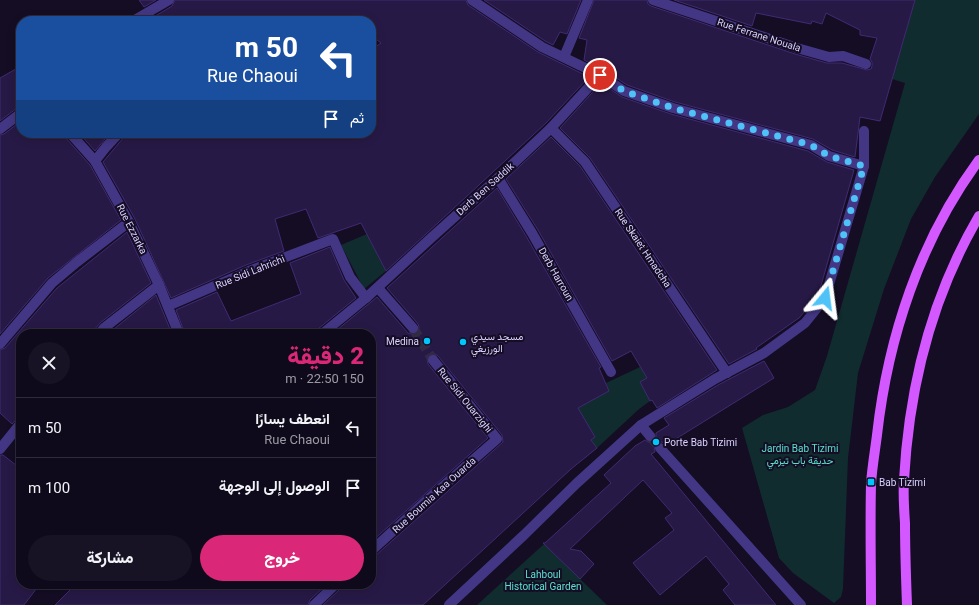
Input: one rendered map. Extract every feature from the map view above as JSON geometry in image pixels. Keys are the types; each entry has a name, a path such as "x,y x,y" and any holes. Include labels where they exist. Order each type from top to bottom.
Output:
{"main road":[{"path":"871,605 871,482 886,373 909,291 924,253 943,215 969,173 979,160"},
{"path":"907,605 904,482 907,441 915,388 935,312 949,275 979,216"}],"street":[{"path":"145,16 169,0"},
{"path":"472,0 542,47 600,75 631,94 673,108 811,145 829,156 864,166"},
{"path":"564,58 588,0"},
{"name":"Rue Ferrane Nouala","path":"653,0 804,50 829,57 843,56 866,64"},
{"name":"Derb Ben Saddik","path":"328,329 378,288 430,238 498,178 551,128 600,75"},
{"path":"0,129 16,117"},
{"name":"Rue Skaiet Hmadcha","path":"551,128 585,162 727,373"},
{"path":"449,605 577,483 641,425 715,379 764,353 805,323 825,298 864,166 864,131"},
{"name":"Rue Ezzarka","path":"74,138 95,161 129,222 159,285 177,329"},
{"path":"95,161 114,138"},
{"name":"Derb Harroun","path":"498,178 532,232 612,372"},
{"path":"0,344 52,283 129,222"},
{"name":"Rue Sidi Lahrichi","path":"168,306 249,271 333,239 350,277 366,298"},
{"path":"103,329 159,285"},
{"path":"378,288 413,328"},
{"name":"Rue Sidi Ouarzighi","path":"434,360 497,439"},
{"path":"641,425 650,436"},
{"path":"0,449 16,429"},
{"name":"Rue Boumia Kaa Ouarda","path":"376,546 497,439"},
{"path":"660,448 802,605"},
{"path":"314,605 331,589"}],"green space":[{"name":"Jardin Bab Tizimi حديقة باب تيزمي","path":"915,0 979,0 979,114 935,177 911,219 884,289 858,373 848,458 843,589 841,597 834,603 793,573 779,558 742,428 763,415 788,407 815,390 827,356 905,83 892,79"},
{"path":"367,234 386,271 364,289 341,245"},
{"path":"640,367 647,378 640,382 650,401 639,409 597,448 591,440 595,437 578,408 609,391 606,383"},
{"name":"Lahboul Historical Garden","path":"544,544 607,605 477,605"}],"building":[{"path":"139,0 156,0 144,7"},
{"path":"175,0 466,0 468,5 538,52 589,77 546,123 386,271 361,223 318,238 306,209 275,219 284,251 246,265 171,298 135,219 103,162 123,138 376,138 376,46 381,43 376,39 376,16 155,16 172,6"},
{"path":"484,0 581,0 567,34 560,32 553,45"},
{"path":"594,0 647,0 648,4 651,6 795,54 827,63 842,63 867,70 871,69 872,66 870,59 877,38 860,35 860,30 826,13 822,24 812,21 811,24 756,13 752,26 674,0 915,0 880,121 860,117 855,157 832,150 813,139 675,102 627,85 604,70 584,60 587,40 579,38"},
{"path":"16,69 16,109 0,121 0,78"},
{"path":"601,83 622,97 671,114 808,151 827,162 854,170 818,296 799,318 756,348 757,349 729,364 590,158 560,128"},
{"path":"16,125 16,138 66,138 90,165 121,220 48,278 0,334 0,135 4,134"},
{"path":"551,137 580,166 717,370 657,408 652,400 650,401 640,382 647,378 631,351 612,361 538,230 506,179"},
{"path":"83,138 106,138 95,151"},
{"name":"Medina","path":"497,188 601,367 599,368 609,391 578,408 595,437 591,440 597,448 571,469 423,605 323,605 340,589 376,589 376,555 503,442 502,435 438,356 435,354 429,355 427,358 428,364 488,438 376,538 376,329 338,329 377,297 408,333 418,333 418,324 387,288"},
{"path":"127,232 151,283 100,323 95,329 21,329 57,288"},
{"path":"330,247 344,280 356,298 318,329 183,329 176,310 217,292 231,321 301,294 290,263"},
{"path":"156,295 170,329 114,329"},
{"path":"16,335 16,420 12,424 0,413 0,350 5,348"},
{"path":"764,361 774,378 666,445 662,442 656,443 654,446 655,452 651,454 776,605 735,605 723,590 729,584 706,556 660,595 633,563 674,530 665,518 672,513 643,480 570,549 581,551 594,564 580,579 543,543 545,543 611,483 604,475 635,446 645,440 648,442 654,441 656,438 656,433 669,425 664,418 718,385"},
{"path":"0,455 3,455 16,465 16,589 36,589 24,605 0,605"},
{"path":"71,589 322,589 310,600 308,605 55,605"}],"tunnel":[{"path":"413,328 433,360"},
{"path":"650,436 660,448"}],"place":[{"name":"Medina","path":"427,341"},
{"name":"مسجد سيدي الورزيغي","path":"463,342"},
{"name":"Porte Bab Tizimi","path":"656,442"},
{"name":"Bab Tizimi","path":"871,482"}],"route":[{"path":"600,75 624,91 673,108 811,145 829,156 864,166 825,298"}]}
